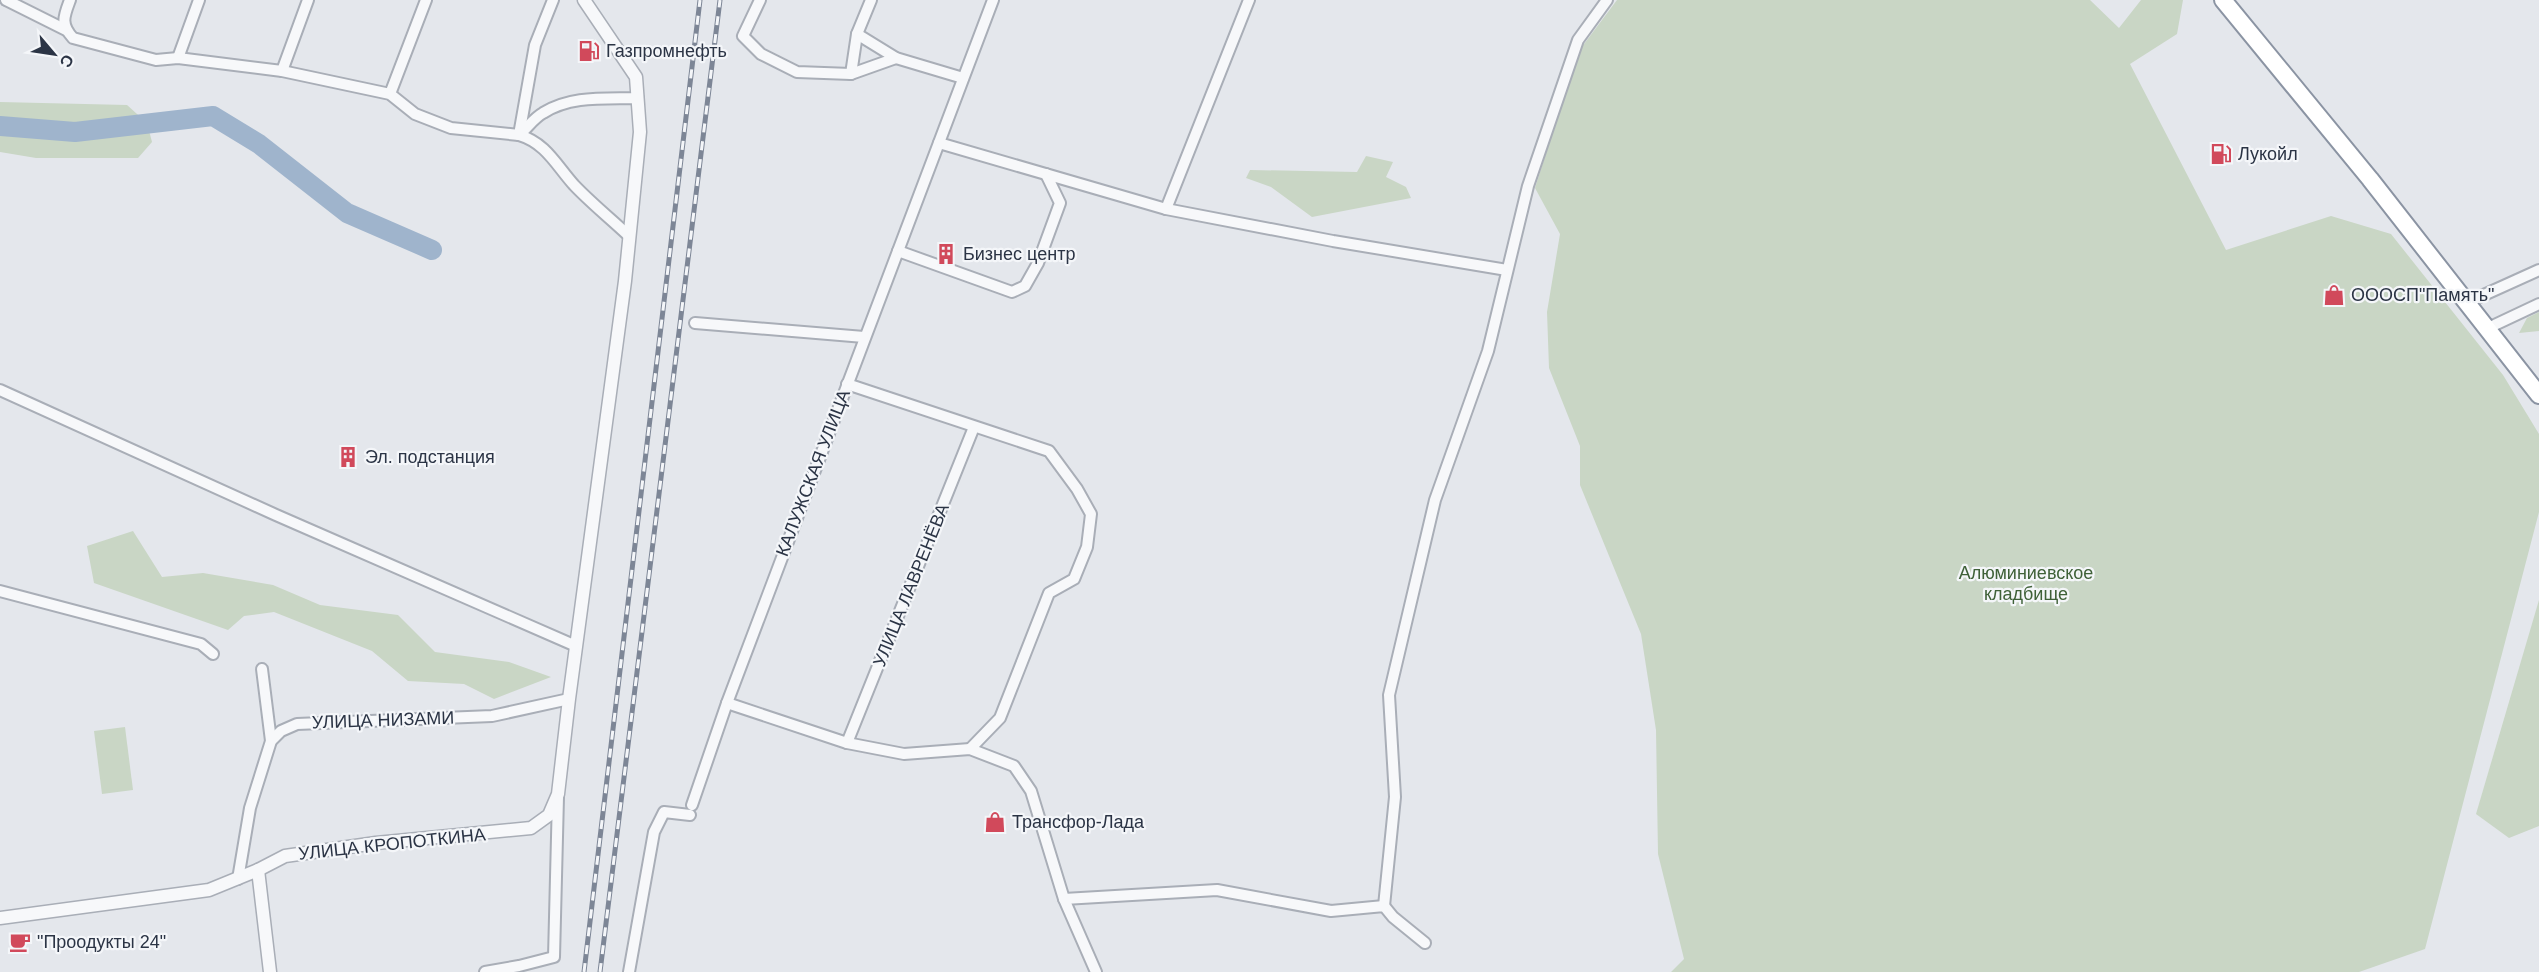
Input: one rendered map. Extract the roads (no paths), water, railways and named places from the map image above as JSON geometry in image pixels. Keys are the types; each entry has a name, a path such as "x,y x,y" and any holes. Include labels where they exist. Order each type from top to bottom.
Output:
{"highway":[{"path":"2223,0 2370,179 2539,395"}],"street":[{"path":"6,0 64,24 73,38 156,60 178,58 282,71 390,94 415,114 451,129 519,135 532,139 543,147 574,185 629,236"},
{"path":"64,24 70,0"},
{"path":"178,58 199,0"},
{"path":"282,71 308,0"},
{"path":"390,94 426,0"},
{"path":"519,135 536,45 553,0"},
{"path":"485,972 554,957 558,794 629,236 640,132 636,77 585,0"},
{"path":"760,0 743,36 761,54 797,72 851,74 896,58"},
{"path":"851,74 857,34 871,0"},
{"name":"КАЛУЖСКАЯ УЛИЦА","path":"629,972 654,832 664,812 691,810 727,703 993,0"},
{"path":"1166,209 1249,0"},
{"path":"1425,943 1393,917 1384,906 1395,797 1389,695 1435,500 1488,351 1528,186 1578,40 1607,0"},
{"path":"857,34 896,58 963,78"},
{"path":"519,135 541,114 574,100 638,98"},
{"path":"939,143 1166,209 1333,241 1507,270"},
{"path":"898,250 1012,292 1026,286 1038,263 1060,203 1046,174"},
{"path":"2466,303 2539,270"},
{"path":"2486,329 2539,304"},
{"path":"695,323 864,337"},
{"path":"846,384 974,427 1016,438 1049,451 1077,489 1091,514 1088,547 1074,579 1049,593 1000,718 970,749"},
{"path":"0,390 276,515 576,646"},
{"name":"УЛИЦА ЛАВРЕНЁВА","path":"847,743 974,427"},
{"path":"0,591 201,644 213,654"},
{"path":"238,879 250,808 271,741 262,669"},
{"name":"УЛИЦА НИЗАМИ","path":"271,741 281,731 297,724 492,716 569,699"},
{"path":"727,703 847,743 904,754 970,749 1014,766 1031,791 1064,899 1096,972"},
{"name":"УЛИЦА КРОПОТКИНА","path":"0,918 209,890 238,879 285,856 376,843 531,828 549,815 558,794"},
{"path":"258,870 270,972"},
{"path":"1064,899 1217,890 1331,911 1384,906"}],"waterway":[{"path":"0,126 75,132 213,116 259,144 347,213 432,250"}],"railway":[{"path":"584,972 700,0"},
{"path":"600,972 720,0"}],"place":[{"name":"Газпромнефть","path":"589,51"},
{"name":"Лукойл","path":"2221,154"},
{"name":"Бизнес центр","path":"946,254"},
{"name":"ОООСП\"Память\"","path":"2334,295"},
{"name":"Эл. подстанция","path":"348,457"},
{"name":"Трансфор-Лада","path":"995,822"},
{"name":"\"Проодукты 24\"","path":"20,942"}],"park label":[{"name":"Алюминиевское кладбище","path":"2026,583"}]}
